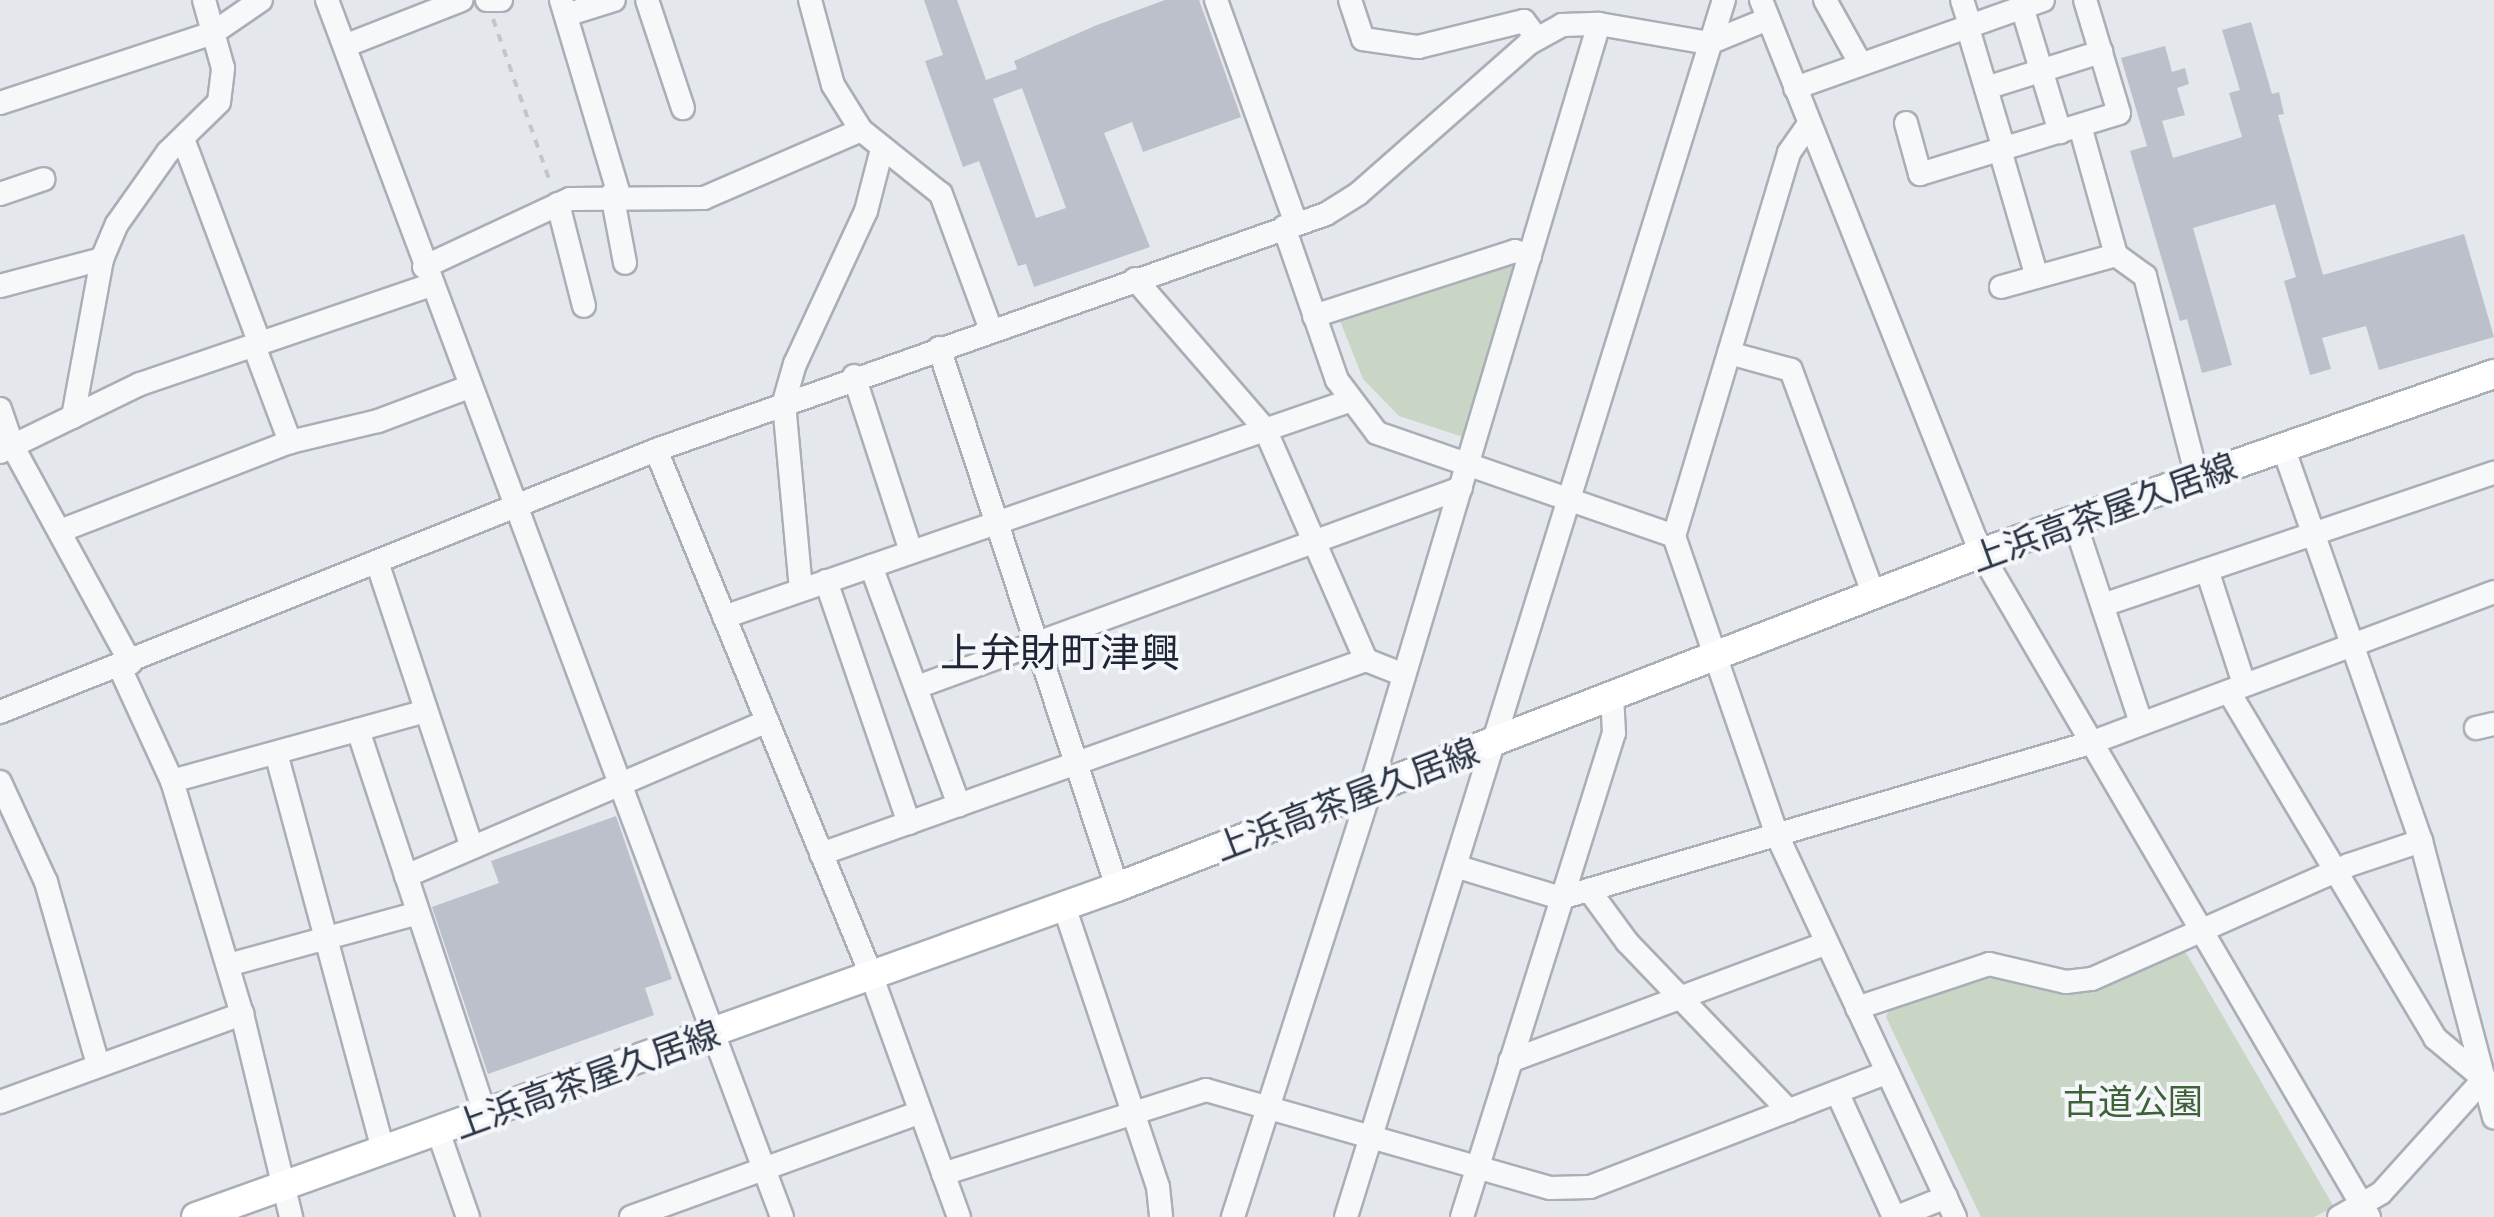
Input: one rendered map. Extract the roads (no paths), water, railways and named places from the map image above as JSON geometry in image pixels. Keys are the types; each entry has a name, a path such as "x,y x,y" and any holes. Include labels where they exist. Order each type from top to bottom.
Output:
{"main road":[{"name":"上浜高茶屋久居線","path":"196,1217 1117,887 1982,553 2494,374"}],"street":[{"path":"74,417 102,259 117,224 218,102 223,86 204,0"},
{"path":"0,103 213,33 261,0"},
{"path":"326,0 347,45 428,276 782,1217"},
{"path":"347,45 462,0"},
{"path":"614,0 564,7 616,194 624,263"},
{"path":"646,0 683,108"},
{"path":"810,0 833,85 862,130 942,194 991,330"},
{"path":"1216,0 1290,225 1314,316 1349,401 1394,442 1464,477 1571,499 1674,536"},
{"path":"1350,0 1363,39 1418,46 1524,21 1537,38"},
{"path":"1346,1217 1458,867 1724,0"},
{"path":"1962,0 2037,276"},
{"path":"1906,123 1920,174 2119,112 2085,0"},
{"path":"1832,4 1860,62"},
{"path":"1795,88 2033,4 2041,70 2070,129 2116,255 2145,276 2198,476"},
{"path":"0,712 378,565 656,450 854,376 1290,225 1358,194 1537,38 1588,15 1709,43 1764,10 1982,553 2366,1211"},
{"path":"1233,1217 1370,790 1530,256 1588,15"},
{"path":"1986,88 2100,52"},
{"path":"1809,124 1789,154 1674,536 1776,833 1950,1207 1895,1217 1838,1092"},
{"path":"7,449 140,384 257,345 428,276 558,204 616,194 704,198 862,130"},
{"path":"184,139 290,442"},
{"path":"801,590 784,402 795,364 866,211 882,149"},
{"path":"0,194 44,178"},
{"path":"558,204 584,306"},
{"path":"1314,316 1515,252 1530,256"},
{"path":"2001,287 2116,255"},
{"path":"0,286 61,266 102,259"},
{"path":"1135,280 1265,429 1366,660"},
{"path":"939,348 1117,887"},
{"path":"1729,353 1792,370 1874,596"},
{"path":"854,376 911,551"},
{"path":"60,530 290,442 378,421 470,387"},
{"path":"724,617 1349,401"},
{"path":"0,409 7,449 60,530 125,666 172,782 242,1014 291,1217"},
{"path":"2283,448 2484,1031 2484,1079 2494,1118"},
{"path":"656,450 872,977 959,1217"},
{"path":"2103,605 2494,473"},
{"path":"917,688 1315,540 1464,477"},
{"path":"2074,520 2141,723"},
{"path":"378,565 472,847"},
{"path":"871,566 959,805"},
{"path":"2206,570 2237,688 2337,873 2435,1038 2484,1079"},
{"path":"826,581 908,823"},
{"path":"1458,867 1562,898 2093,742 2494,592"},
{"path":"822,854 1366,660 1404,675"},
{"path":"1462,1217 1614,733 1612,696"},
{"path":"172,782 426,711"},
{"path":"406,876 766,722"},
{"path":"358,730 484,1114"},
{"path":"276,753 383,1150"},
{"path":"0,782 46,882 98,1066"},
{"path":"1857,1008 1989,964 2066,982 2092,979 2200,929 2421,841"},
{"path":"1590,890 1680,997 1789,1111"},
{"path":"1064,906 1158,1188 1161,1217"},
{"path":"228,965 418,913"},
{"path":"1510,1061 1827,942"},
{"path":"0,1102 242,1014"},
{"path":"943,1174 1196,1090 1270,1103 1371,1137 1550,1188 1590,1187 1888,1072"},
{"path":"2339,1217 2366,1211 2484,1079"},
{"path":"631,1217 922,1112"},
{"path":"438,1131 468,1217"}],"district":[{"name":"上弁財町津興","path":"1060,652"}],"park label":[{"name":"古道公園","path":"2133,1100"}]}
